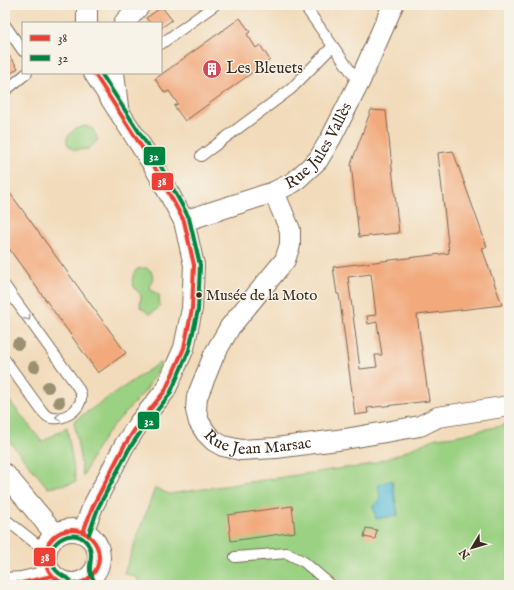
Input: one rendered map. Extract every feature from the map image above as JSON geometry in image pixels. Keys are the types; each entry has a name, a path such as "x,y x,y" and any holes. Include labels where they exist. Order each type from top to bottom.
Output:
{"street":[{"path":"87,5 87,22"},
{"path":"124,22 125,5"},
{"path":"125,22 140,5"},
{"name":"Rue Jules Vallès","path":"184,220 274,192 294,182 318,160 359,83 393,5"},
{"path":"83,532 93,506 124,446 139,423 165,391 184,348 192,309 194,265 184,220 154,166 95,74"},
{"path":"116,74 118,108"},
{"name":"Rue Jean Marsac","path":"274,192 290,230 290,245 285,260 230,327 214,355 197,397 196,410 199,422 206,433 214,441 223,446 241,450 283,447 345,439 420,426 438,417 509,406"},
{"path":"5,474 51,541"},
{"path":"13,583 61,581 74,584 83,582 91,577 100,577 99,552 96,544 83,532 69,530 51,541 45,563 48,570 61,581"}],"lane":[{"path":"162,43 215,5"},
{"path":"304,5 359,83"},
{"path":"5,25 22,50"},
{"path":"202,156 291,89 333,46"},
{"path":"5,91 26,74"},
{"path":"5,286 77,386 81,395 79,405 68,415 60,418 48,417 5,360"},
{"path":"5,519 34,542 51,541"},
{"path":"235,557 286,553 304,562 331,585"}],"green space":[{"path":"85,126 93,129 98,140 88,149 74,150 67,144 67,137 75,129"},
{"path":"146,268 151,271 153,278 150,285 151,290 159,295 160,306 150,314 140,307 141,295 135,289 132,280 137,269"},
{"path":"159,363 162,364 146,390 111,428 96,449 83,476 74,421"},
{"path":"5,395 42,442 67,427 76,482 48,488 5,436"},
{"path":"509,424 509,585 137,585 138,578 124,573 155,488 169,494 344,468 361,467 397,455 436,438 455,436"}],"water":[{"path":"392,480 398,515 376,519 373,506 379,499 380,494 378,485"}],"building":[{"path":"162,7 172,20 162,27 162,22 149,22 146,18"},
{"name":"Les Bleuets","path":"240,18 250,32 247,34 256,48 260,45 270,60 185,121 174,106 178,104 169,91 165,93 155,79"},
{"path":"5,50 18,68 5,78"},
{"path":"371,110 386,111 399,233 359,237 351,164"},
{"path":"453,151 487,247 482,248 502,305 417,315 429,401 367,408 368,413 355,415 339,294 337,294 333,267 449,253 438,153","holes":["371,274 376,315 367,316 368,324 377,322 382,355 375,355 377,367 360,369 348,277"]},
{"path":"5,186 126,353 98,373 5,243"},
{"path":"292,506 295,532 231,541 228,515"},
{"path":"366,528 377,530 375,539 364,537"}],"transit line":[{"name":"38","path":"83,532 93,506 124,446 139,423 165,391 184,348 192,309 194,265 184,221 154,166 95,74"},
{"name":"32","path":"89,534 98,508 129,449 170,394 189,350 198,310 200,265 189,218 159,163 102,74"},
{"name":"38","path":"67,530 77,530 87,534 95,542 99,552 99,557 99,562 95,572 87,580 77,584 67,584 57,580 49,572 45,562 45,552 49,542 57,534 67,530"},
{"name":"32","path":"70,580 56,571 51,560 51,552 61,539 68,536 76,536 83,539 89,546 91,555 90,571 96,585"},
{"name":"38","path":"5,584 22,583 52,576"}],"place":[{"name":"Les Bleuets","path":"212,69"},
{"name":"Musée de la Moto","path":"199,295"}]}
